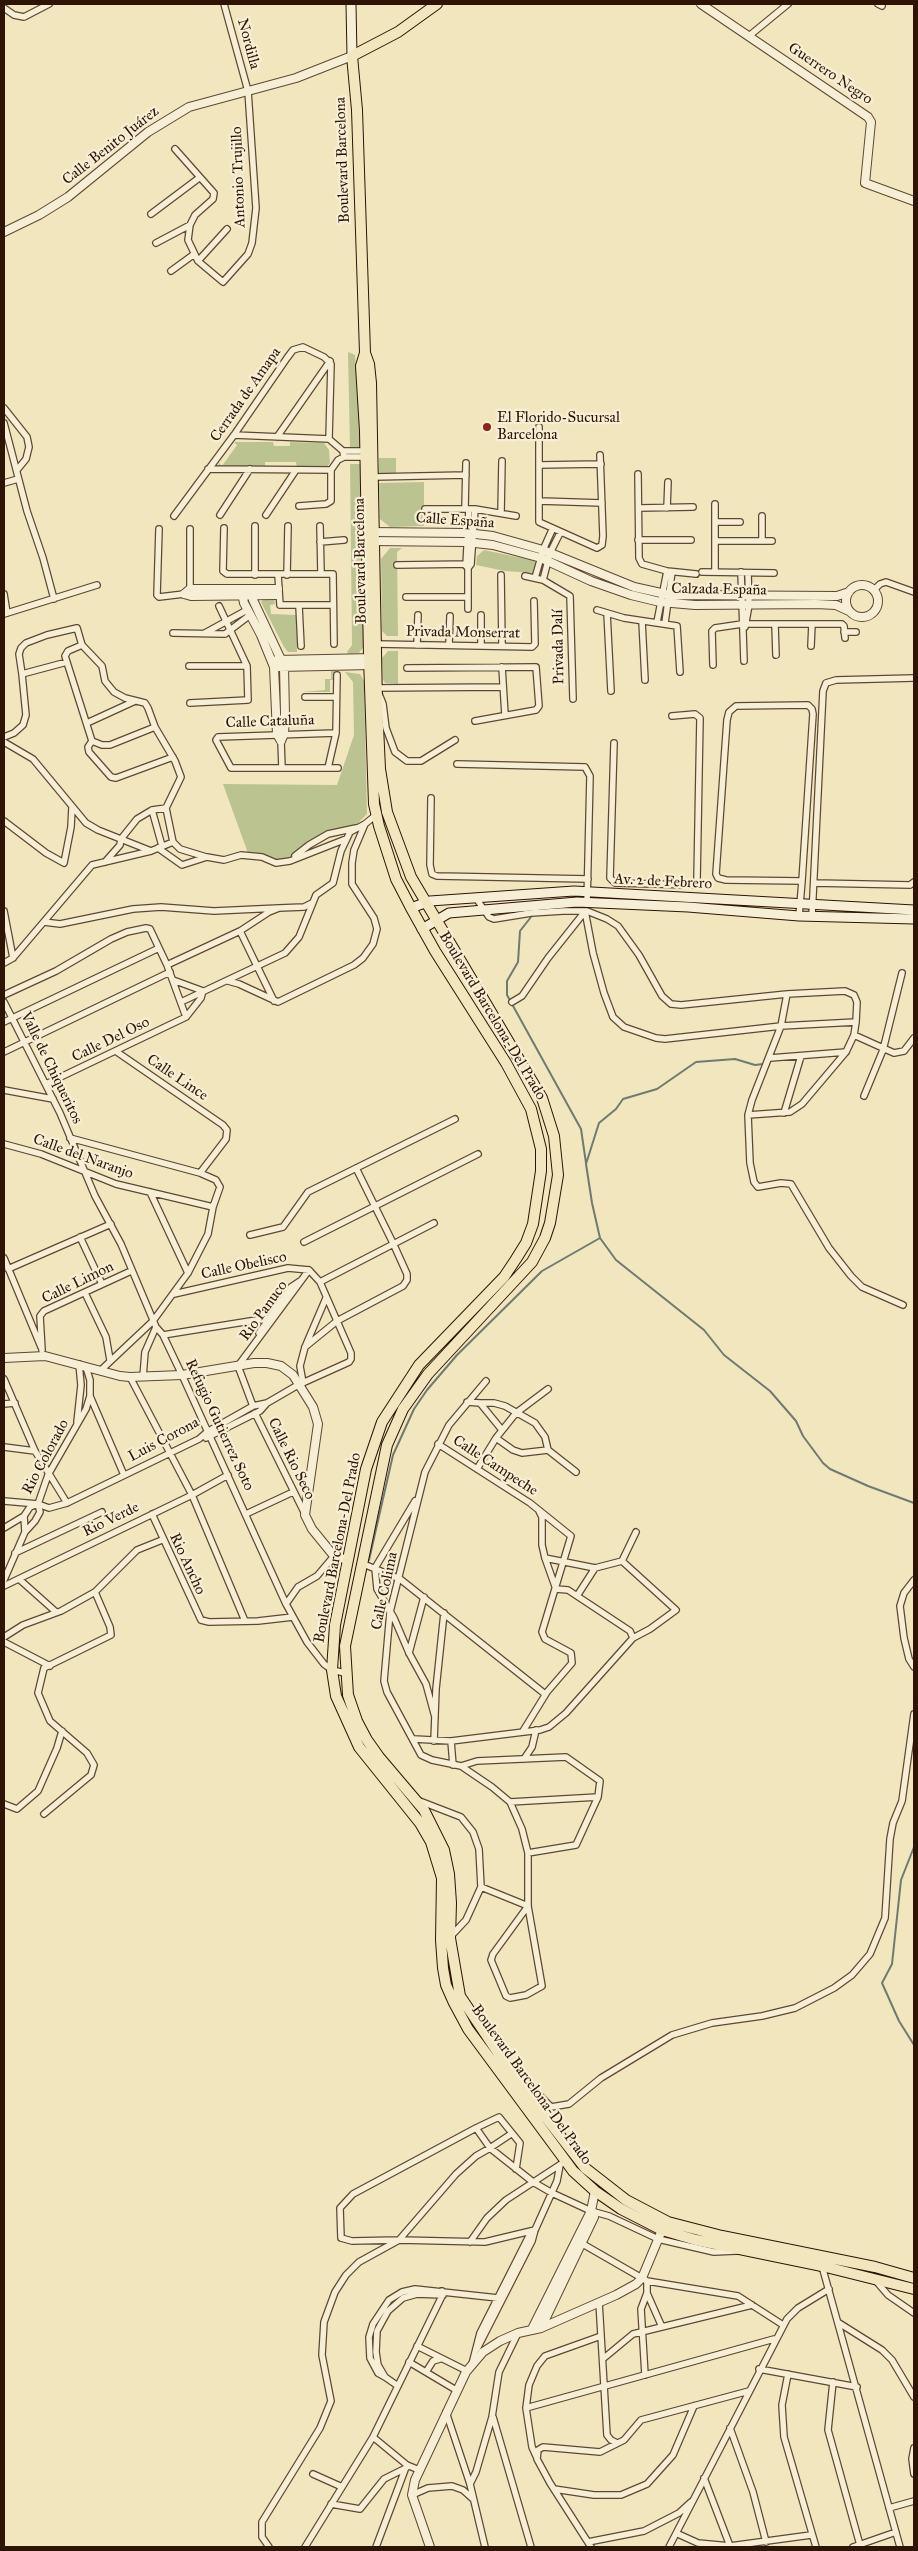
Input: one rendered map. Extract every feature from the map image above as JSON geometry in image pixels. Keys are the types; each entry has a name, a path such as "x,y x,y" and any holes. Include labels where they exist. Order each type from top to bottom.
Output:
{"main road":[{"path":"350,4 352,56 398,32 437,4"},
{"name":"Boulevard Barcelona","path":"352,56 357,110 365,353 369,364 371,383 371,536 376,769"},
{"name":"Boulevard Barcelona","path":"370,454 374,477 371,536 377,644 373,661"},
{"name":"Boulevard Barcelona-Del Prado","path":"376,769 376,814 396,879 422,929 483,1025 531,1109 541,1148 541,1172 533,1224 526,1243 516,1259 504,1277 419,1366 392,1404 382,1422 366,1469 335,1625 332,1670 336,1696 359,1747 420,1823 438,1861 443,1898 441,1940 443,1968 450,1994 468,2029 544,2124 585,2168 626,2200 668,2222 722,2236 859,2263 914,2278"},
{"name":"Boulevard Barcelona-Del Prado","path":"376,769 396,840 411,876 542,1098 554,1136 558,1175 550,1223 545,1238 532,1262 428,1374 403,1409 387,1445 345,1646 345,1673 348,1695 357,1721 379,1757 424,1810 444,1850 449,1874 451,1903 450,1938 460,1996 544,2124 562,2163 595,2191 660,2235 822,2266 914,2289"},
{"name":"Av. 2 de Febrero","path":"411,908 426,902 587,892 799,916 914,919"},
{"name":"Av. 2 de Febrero","path":"422,929 449,913 550,903 812,903 914,910"},
{"path":"392,1404 403,1409"}],"street":[{"path":"4,8 19,17 30,15 49,4"},
{"name":"Nordilla","path":"224,4 248,91"},
{"name":"Guerrero Negro","path":"701,4 868,116 871,122 865,183 914,201"},
{"path":"749,36 788,4"},
{"name":"Calle Benito Juárez","path":"4,232 39,215 68,197 148,132 172,116 201,102 296,78 352,56"},
{"name":"Antonio Trujillo","path":"198,261 223,282 248,254 256,208 248,91"},
{"path":"175,149 214,196 195,215 190,225 188,240 193,255 198,261 227,229"},
{"path":"151,214 199,178"},
{"path":"156,243 190,225"},
{"path":"171,271 193,255"},
{"name":"Cerrada de Amapa","path":"174,516 234,436 293,350 303,347 330,361"},
{"path":"277,437 330,361"},
{"path":"329,439 332,373 330,361"},
{"path":"4,408 27,437 29,447 26,459 17,470"},
{"path":"4,423 18,479 54,598"},
{"path":"539,427 540,501 538,520 552,530 597,548 602,545 603,536 600,455"},
{"path":"234,436 329,439 343,454 370,454"},
{"path":"300,506 326,504 332,501 331,470 343,454"},
{"path":"466,462 470,509 468,609"},
{"path":"501,513 502,462"},
{"path":"539,465 600,464"},
{"path":"208,469 331,470"},
{"path":"220,515 250,469"},
{"path":"266,515 296,470"},
{"path":"638,474 638,540 639,558 642,564 669,571 696,574"},
{"path":"374,477 466,475"},
{"path":"4,483 18,479"},
{"path":"667,508 668,482"},
{"path":"540,501 602,504"},
{"path":"715,504 715,572"},
{"path":"639,508 693,507"},
{"path":"425,509 470,509 516,516"},
{"path":"762,516 762,541"},
{"path":"715,522 740,522"},
{"path":"255,526 255,575"},
{"path":"287,575 288,526"},
{"path":"320,526 321,573"},
{"path":"224,528 223,571 226,574 333,574 334,644"},
{"path":"159,529 157,595 159,597 188,593 278,592"},
{"path":"188,593 190,529"},
{"path":"543,580 552,530"},
{"name":"Calle España","path":"371,536 470,533 546,555 594,573"},
{"path":"535,578 546,555 560,533"},
{"name":"Calle España","path":"371,536 469,542 546,555 591,581"},
{"path":"320,542 344,540"},
{"path":"638,540 691,540"},
{"path":"715,541 772,541"},
{"path":"397,565 468,566"},
{"path":"657,622 665,598 669,571"},
{"path":"702,572 774,573"},
{"path":"740,572 745,601"},
{"path":"591,581 594,573"},
{"name":"Calzada España","path":"594,573 665,598"},
{"path":"744,661 745,601 748,573"},
{"path":"278,575 278,592 282,606 332,605"},
{"path":"501,575 502,645"},
{"name":"Privada Dalí","path":"525,576 543,580 570,596 573,699"},
{"name":"Calzada España","path":"591,581 631,595 665,598 745,601 815,600 849,592"},
{"path":"874,590 880,584 886,582 914,592"},
{"path":"4,594 6,613 97,585"},
{"path":"862,585 874,590 878,603 872,614 861,617 849,611 846,600 849,592 862,585"},
{"path":"242,592 249,613 274,664 281,698"},
{"path":"251,592 283,663 281,698 282,768"},
{"path":"406,597 468,597"},
{"path":"665,598 666,624"},
{"name":"Calzada España","path":"815,600 836,605 849,611"},
{"name":"Privada Monserrat","path":"377,644 532,647 535,644 534,601"},
{"path":"189,666 247,666 219,606"},
{"path":"299,606 301,646"},
{"path":"597,610 642,621 674,625 678,629 680,672"},
{"path":"203,634 249,613"},
{"path":"173,633 225,634 231,631 249,613"},
{"path":"607,613 611,691"},
{"path":"417,645 418,615"},
{"path":"481,615 481,646"},
{"path":"449,645 450,616"},
{"path":"642,621 644,680"},
{"path":"811,646 812,624"},
{"path":"714,665 712,630 744,626 843,624 844,635 856,632"},
{"path":"775,625 776,655"},
{"path":"4,737 20,729 26,715 19,654 21,648 26,643 47,635 77,628 82,645 102,666 105,681 114,692 135,701 145,702 155,727 173,757 181,777 166,808 173,842 180,849 207,858 224,860 241,855 262,857 276,863 290,861 346,839"},
{"path":"82,645 68,652 66,656 92,740 88,747 89,752 111,776 116,778 173,757"},
{"path":"274,664 373,661"},
{"path":"22,674 67,662"},
{"name":"Calle Cataluña","path":"190,703 248,700 247,666"},
{"path":"502,667 505,715"},
{"path":"407,668 535,667 537,670 538,708 532,712 475,721"},
{"name":"Calle Cataluña","path":"328,768 336,733 337,676"},
{"path":"812,916 823,691 826,683 836,680 914,678"},
{"path":"375,689 503,687"},
{"path":"375,689 382,700 386,728 395,752 407,761 421,761 455,740"},
{"name":"Calle Cataluña","path":"305,697 336,697"},
{"path":"87,723 135,701"},
{"path":"799,916 802,881 812,710 808,706 736,706 729,712 726,720 716,874 718,878 726,880 802,881"},
{"path":"614,743 610,878 615,883 694,885 697,880 700,718 695,714 672,716"},
{"path":"92,740 102,745 110,745 155,727"},
{"name":"Calle Cataluña","path":"336,733 281,736 218,736 216,740 231,768 338,768"},
{"path":"4,742 33,759 86,822 151,851"},
{"path":"457,764 585,767 590,776 587,903"},
{"path":"431,798 430,866 432,874 437,876 588,878"},
{"path":"4,821 46,853 64,863 71,828 72,807"},
{"path":"103,863 120,845 121,839 137,819 152,810 166,808"},
{"path":"152,810 160,847 182,865 207,858"},
{"path":"290,861 309,845 328,834 356,828 365,824 376,814"},
{"path":"228,981 239,984 274,1001 282,1000 354,965 363,958 373,944 377,929 376,922 355,890 351,878 354,850 365,824"},
{"path":"181,1002 259,967 285,953 299,937 316,895 333,883 346,839 356,828"},
{"path":"4,963 13,958 92,865 151,851 173,842"},
{"path":"814,883 910,885 914,882"},
{"path":"688,902 690,886"},
{"path":"476,898 482,910 489,918 494,919 531,913 563,911 587,912 607,919 618,926 639,955 662,996 671,1004 681,1005 787,994 850,992 857,1002 856,1022 854,1035 846,1052 802,1104 790,1112 748,1115"},
{"path":"44,922 60,924 133,909 161,907 214,911 304,907 314,902"},
{"path":"167,965 240,930 279,908"},
{"path":"4,911 13,958"},
{"path":"512,1002 522,996 548,958 570,934 583,914 586,916 593,953 613,1017 624,1027 665,1039 781,1026 856,1022"},
{"path":"4,995 56,971 111,939 126,932 146,928 150,929 167,965 186,1017"},
{"path":"240,930 274,1001"},
{"path":"4,1022 159,948"},
{"path":"4,1052 170,972"},
{"path":"864,1096 883,1050 902,973"},
{"path":"173,980 203,991"},
{"path":"186,1017 201,998 203,991"},
{"path":"787,994 781,1026 748,1115 750,1163 754,1182 761,1188 781,1183 791,1184 829,1248 851,1276 862,1287 903,1305"},
{"name":"Valle de Chiqueritos","path":"4,1002 46,1084 85,1173"},
{"name":"Calle Del Oso","path":"46,1084 117,1052 186,1017"},
{"path":"854,1035 883,1050 894,1053 904,1051 914,1038"},
{"name":"Calle Lince","path":"117,1052 223,1124 227,1130 226,1138 200,1172"},
{"path":"770,1058 846,1052"},
{"path":"784,1113 800,1056"},
{"path":"4,1090 53,1099"},
{"path":"250,1235 286,1225 308,1192 455,1119"},
{"path":"70,1138 200,1172 219,1184 220,1187 213,1206 208,1234 188,1273 155,1324 145,1352 143,1377"},
{"name":"Calle del Naranjo","path":"4,1144 41,1154 116,1184 213,1206"},
{"path":"304,1242 478,1154"},
{"path":"305,1347 337,1321 403,1286 407,1280 407,1274 393,1243 356,1168"},
{"name":"Refugio Gutierrez Soto","path":"85,1173 121,1244 155,1324 163,1335 182,1375 286,1604 307,1642 324,1664 332,1670"},
{"path":"150,1192 188,1273"},
{"path":"320,1282 434,1223"},
{"path":"8,1269 111,1224"},
{"path":"80,1237 102,1284"},
{"path":"4,1258 44,1353"},
{"name":"Calle Obelisco","path":"174,1294 288,1268 309,1270 320,1282 351,1353 351,1359"},
{"name":"Rio Panuco","path":"238,1366 254,1347 309,1270"},
{"name":"Calle Limon","path":"44,1353 40,1316 44,1311 131,1271"},
{"path":"254,1347 268,1318 294,1284 301,1280"},
{"path":"85,1293 106,1337 110,1360"},
{"path":"300,1384 300,1366 305,1347 326,1298"},
{"path":"163,1335 268,1318"},
{"path":"100,1371 110,1360 155,1324"},
{"path":"4,1358 44,1353 100,1371 130,1377 182,1375 267,1362 280,1366 293,1374 300,1384 312,1407 318,1424 305,1515 312,1529 334,1556 348,1560"},
{"name":"Luis Corona","path":"4,1502 38,1504 49,1508 67,1503 208,1435 253,1406 267,1403 300,1384 349,1362 351,1359"},
{"path":"78,1424 83,1366"},
{"name":"Rio Colorado","path":"4,1580 25,1532 24,1516 30,1507 38,1504 48,1475 78,1424 90,1396 90,1380 83,1366"},
{"name":"Calle Rio Seco","path":"238,1366 253,1406"},
{"path":"130,1377 192,1495 245,1621 293,1617"},
{"path":"4,1380 35,1451 48,1475 67,1503"},
{"name":"Calle Colima","path":"486,1381 449,1426 425,1472 418,1494 400,1579 390,1612 384,1681 387,1692 421,1755 432,1760 461,1766 492,1787 510,1802 522,1828 528,1853 528,1906 542,1977 542,1986 526,1995 510,1998 506,1996 492,1965 493,1954 528,1906"},
{"path":"477,1469 496,1438 516,1413 548,1389"},
{"path":"90,1396 124,1475"},
{"path":"467,1402 494,1403 535,1423 545,1437 548,1450 576,1472"},
{"path":"4,1404 15,1403"},
{"path":"208,1435 255,1413 264,1408 267,1403"},
{"path":"480,1403 502,1430"},
{"name":"Calle Rio Seco","path":"255,1413 305,1515"},
{"path":"496,1438 513,1450 522,1453 548,1450"},
{"name":"Calle Campeche","path":"438,1444 538,1510 571,1536 564,1563"},
{"path":"4,1447 35,1451"},
{"name":"Rio Verde","path":"4,1586 192,1495 228,1475"},
{"path":"246,1514 293,1492"},
{"path":"418,1494 375,1568 377,1589 426,1684 435,1717"},
{"path":"25,1532 40,1512 38,1504"},
{"path":"538,1510 542,1517 542,1544 545,1558 556,1589"},
{"path":"15,1553 102,1512"},
{"name":"Rio Ancho","path":"152,1514 198,1617 204,1621 245,1621"},
{"path":"4,1528 24,1516"},
{"path":"545,1558 595,1568 622,1561 636,1532"},
{"path":"4,1637 23,1625 56,1612 96,1592 137,1550 162,1540"},
{"path":"286,1604 298,1587 317,1576 334,1556"},
{"path":"414,1739 451,1741 536,1730 549,1727 566,1713 633,1638 650,1629 676,1610 622,1561"},
{"path":"361,1563 400,1579 545,1694"},
{"path":"523,1731 545,1694 572,1663 571,1652 542,1636 564,1563"},
{"path":"577,1596 595,1568"},
{"path":"20,1578 56,1612"},
{"path":"914,1580 904,1594 900,1606 904,1638 909,1659 914,1667"},
{"path":"556,1589 568,1590 630,1631 633,1638"},
{"path":"44,1814 91,1775 94,1765 87,1753 50,1721 38,1693 44,1668 111,1635 110,1627 96,1592"},
{"path":"409,1653 424,1597"},
{"path":"434,1741 444,1613"},
{"path":"4,1642 50,1666"},
{"path":"332,1670 345,1673"},
{"path":"513,2075 522,2077 551,2107 569,2104 601,2078 672,2034 712,2023 762,2016 795,2008 834,1988 852,1975 870,1954 884,1918 890,1839 893,1823 902,1801 914,1714"},
{"path":"524,1759 532,1747 536,1730"},
{"path":"4,1804 17,1809 38,1790 57,1748 62,1731"},
{"path":"451,1741 452,1765"},
{"path":"461,1766 477,1761 566,1757 600,1781 598,1797 576,1845 528,1853"},
{"path":"510,1802 598,1797"},
{"path":"415,1799 461,1817 473,1832 480,1849 481,1887 466,1920 450,1938"},
{"path":"481,1887 528,1906"},
{"path":"516,2169 520,2143 500,2116 353,2194 340,2208 341,2238 352,2241 485,2242 533,2231"},
{"path":"476,2128 490,2148 533,2182 552,2193 660,2235 645,2280 647,2293 662,2327"},
{"path":"269,2547 262,2537 262,2522 320,2428 331,2401 322,2355 324,2322 328,2308 346,2275 359,2262 400,2240 456,2174 476,2156 512,2134"},
{"path":"470,2242 487,2218 506,2200 562,2163"},
{"path":"477,2349 480,2332 552,2193 562,2163"},
{"path":"541,2328 581,2243 593,2210 595,2191"},
{"path":"532,2329 593,2210"},
{"path":"430,2547 412,2495 419,2470 456,2390 469,2368 532,2241 533,2231"},
{"path":"581,2243 645,2280 738,2296 783,2325"},
{"path":"822,2266 900,2547"},
{"path":"873,2278 888,2295 914,2313"},
{"path":"469,2368 484,2352 518,2333 541,2328 645,2280"},
{"path":"888,2295 893,2283"},
{"path":"669,2547 678,2534 774,2339 798,2308 829,2290"},
{"path":"398,2386 385,2377 376,2358 378,2331 388,2311 397,2302 408,2295 442,2293 498,2298"},
{"path":"305,2547 373,2437 442,2293"},
{"path":"645,2375 641,2309 647,2293"},
{"path":"599,2302 604,2358 607,2435 617,2443"},
{"path":"604,2358 625,2339 642,2332 752,2305"},
{"path":"839,2323 882,2350 892,2360 913,2394"},
{"path":"470,2484 476,2472 492,2417 499,2372 518,2333"},
{"path":"601,2336 545,2356 537,2366 529,2385 526,2408 532,2447 554,2489 590,2545 644,2531 679,2513 694,2500"},
{"path":"526,2408 774,2339"},
{"path":"417,2346 440,2359 469,2368"},
{"path":"426,2372 433,2361 440,2359"},
{"path":"409,2362 456,2390"},
{"path":"759,2369 857,2387"},
{"path":"788,2374 782,2419 811,2535 816,2547"},
{"path":"833,2382 828,2430 856,2546 896,2532"},
{"path":"537,2459 538,2450 543,2447 600,2452 624,2440 641,2420 749,2391"},
{"path":"554,2489 594,2495 622,2495 647,2484 673,2455 694,2406"},
{"path":"446,2412 470,2484 485,2547"},
{"path":"492,2417 531,2547"},
{"path":"730,2428 753,2492 766,2542"},
{"path":"373,2437 406,2467 419,2470"},
{"path":"914,2448 912,2458 914,2474"},
{"path":"331,2504 360,2509 384,2479 406,2467"},
{"path":"376,2547 406,2467"},
{"path":"313,2474 342,2487"},
{"path":"704,2478 730,2546"},
{"path":"412,2495 428,2488 452,2486 463,2490 473,2499"},
{"path":"889,2508 914,2501"},
{"path":"678,2534 698,2543 730,2546 811,2535"}],"green space":[{"path":"348,352 355,355 361,445 359,448 350,448"},
{"path":"234,442 273,442 274,446 290,446 290,442 324,443 329,450 330,463 327,467 297,468 296,462 265,462 265,467 218,467 219,463 222,466 237,445"},
{"path":"379,458 396,458 396,473 379,474"},
{"path":"350,464 361,464 364,646 359,653 349,654 347,652 352,645"},
{"path":"424,482 424,526 390,527 380,519 379,483"},
{"path":"390,548 402,548 397,552 398,636 387,636 382,631 381,559"},
{"path":"484,550 531,560 536,562 537,568 533,573 505,571 476,565 477,556"},
{"path":"265,598 274,599 275,604 270,605 271,614 297,615 297,652 288,652 284,647 261,602"},
{"path":"388,651 398,651 398,684 385,683 383,679 382,658"},
{"path":"331,671 335,671 335,680 330,680 330,692 302,692 325,690 325,679 331,679"},
{"path":"345,672 360,674 364,681 367,814 355,826 328,834 290,861 276,863 249,856 223,784 337,785 354,735 353,682"}],"waterway":[{"path":"531,917 520,931 518,962 507,981 507,995 581,1129 586,1163"},
{"path":"763,1064 755,1065 735,1059 696,1062 657,1089 623,1099 616,1109 599,1123 586,1164 600,1238 616,1260 704,1330 724,1355 770,1391 796,1421 803,1436 823,1463 830,1469 868,1486 914,1503"},
{"path":"369,1560 393,1455 414,1409 427,1390 457,1355 542,1271 600,1238"},
{"path":"914,1847 901,1880 892,1964 882,1983 899,2021 914,2045"}],"place":[{"name":"El Florido-Sucursal Barcelona","path":"487,427"}]}
